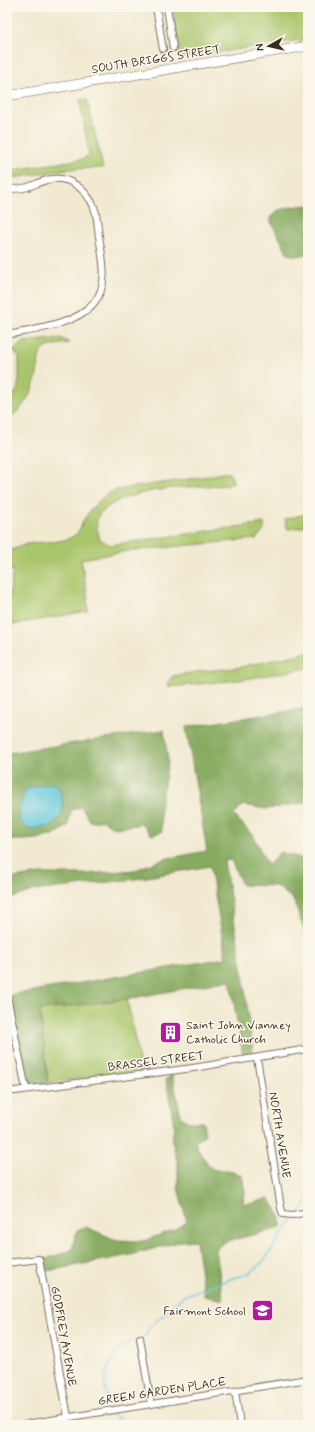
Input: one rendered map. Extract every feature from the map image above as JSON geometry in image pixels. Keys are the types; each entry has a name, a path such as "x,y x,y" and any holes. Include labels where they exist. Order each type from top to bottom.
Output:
{"street":[{"path":"156,7 163,49"},
{"path":"167,7 174,48"},
{"name":"SOUTH BRIGGS STREET","path":"7,96 308,46"},
{"path":"7,189 28,187 43,180 52,179 66,180 75,184 85,192 91,200 96,212 104,264 103,281 100,292 94,303 87,310 57,324 7,335"},
{"path":"7,996 26,1089"},
{"name":"BRASSEL STREET","path":"7,1092 257,1058 308,1049"},
{"name":"NORTH AVENUE","path":"257,1058 281,1208 283,1214 292,1215 308,1212"},
{"name":"GODFREY AVENUE","path":"7,1263 39,1259 68,1417"},
{"path":"140,1338 150,1404"},
{"name":"GREEN GARDEN PLACE","path":"20,1425 308,1379"},
{"path":"235,1391 240,1425"}],"green space":[{"path":"172,7 308,7 308,39 180,58"},
{"path":"87,99 103,168 68,169 7,179 7,171 83,159 89,155 80,100"},
{"path":"308,205 308,254 295,256 288,254 271,222 272,217 279,210 285,208"},
{"path":"61,338 69,343 49,347 41,352 35,382 29,396 26,402 10,417 7,414 7,400 17,391 19,381 19,357 13,350 24,342"},
{"path":"229,473 232,477 233,483 229,485 163,489 146,492 115,503 102,511 99,515 97,524 99,539 110,545 264,523 264,530 256,539 128,551 81,559 87,594 88,611 7,626 7,599 9,599 13,570 7,570 7,551 27,544 59,541 71,538 78,532 84,519 94,506 106,495 115,490"},
{"path":"308,512 308,526 288,529 285,519 306,514"},
{"path":"308,652 308,668 239,680 169,687 168,682 173,676 202,671 237,668"},
{"path":"308,708 308,741 301,742 302,772 308,772 308,802 267,809 242,805 234,815 254,837 268,866 280,852 308,860 308,941 293,899 276,886 242,885 231,860 224,861 242,966 253,1054 243,1056 230,980 127,999 40,1010 48,1083 27,1086 10,995 226,958 210,866 136,879 32,891 7,900 7,879 40,874 87,874 135,870 164,859 207,851 186,727"},
{"path":"164,730 168,761 160,808 162,832 151,835 142,824 114,828 103,820 91,822 81,807 71,810 68,826 61,831 48,837 11,840 7,820 7,753"},
{"path":"127,999 141,1071 48,1083 40,1010"},
{"path":"172,1075 181,1117 189,1122 203,1122 205,1134 195,1142 198,1150 214,1170 228,1170 242,1175 245,1192 243,1204 253,1203 269,1198 281,1218 281,1228 224,1242 216,1249 223,1300 204,1296 196,1240 182,1241 135,1254 47,1271 43,1260 72,1250 76,1232 86,1227 116,1240 144,1241 173,1230 187,1222 178,1188 178,1164 172,1141 174,1126 166,1079"}],"water":[{"path":"52,783 59,788 63,806 62,814 52,826 29,829 20,822 20,805 27,789"}],"waterway":[{"path":"300,1212 308,1201"},
{"path":"142,1338 146,1335 148,1329 183,1296 251,1272 268,1255 295,1217"},
{"path":"110,1406 105,1387 105,1379 109,1366 120,1349 130,1343"},
{"path":"112,1415 120,1419 125,1425"}],"place":[{"name":"Saint John Vianney Catholic Church","path":"170,1032"},
{"name":"Fairmont School","path":"262,1311"}]}
